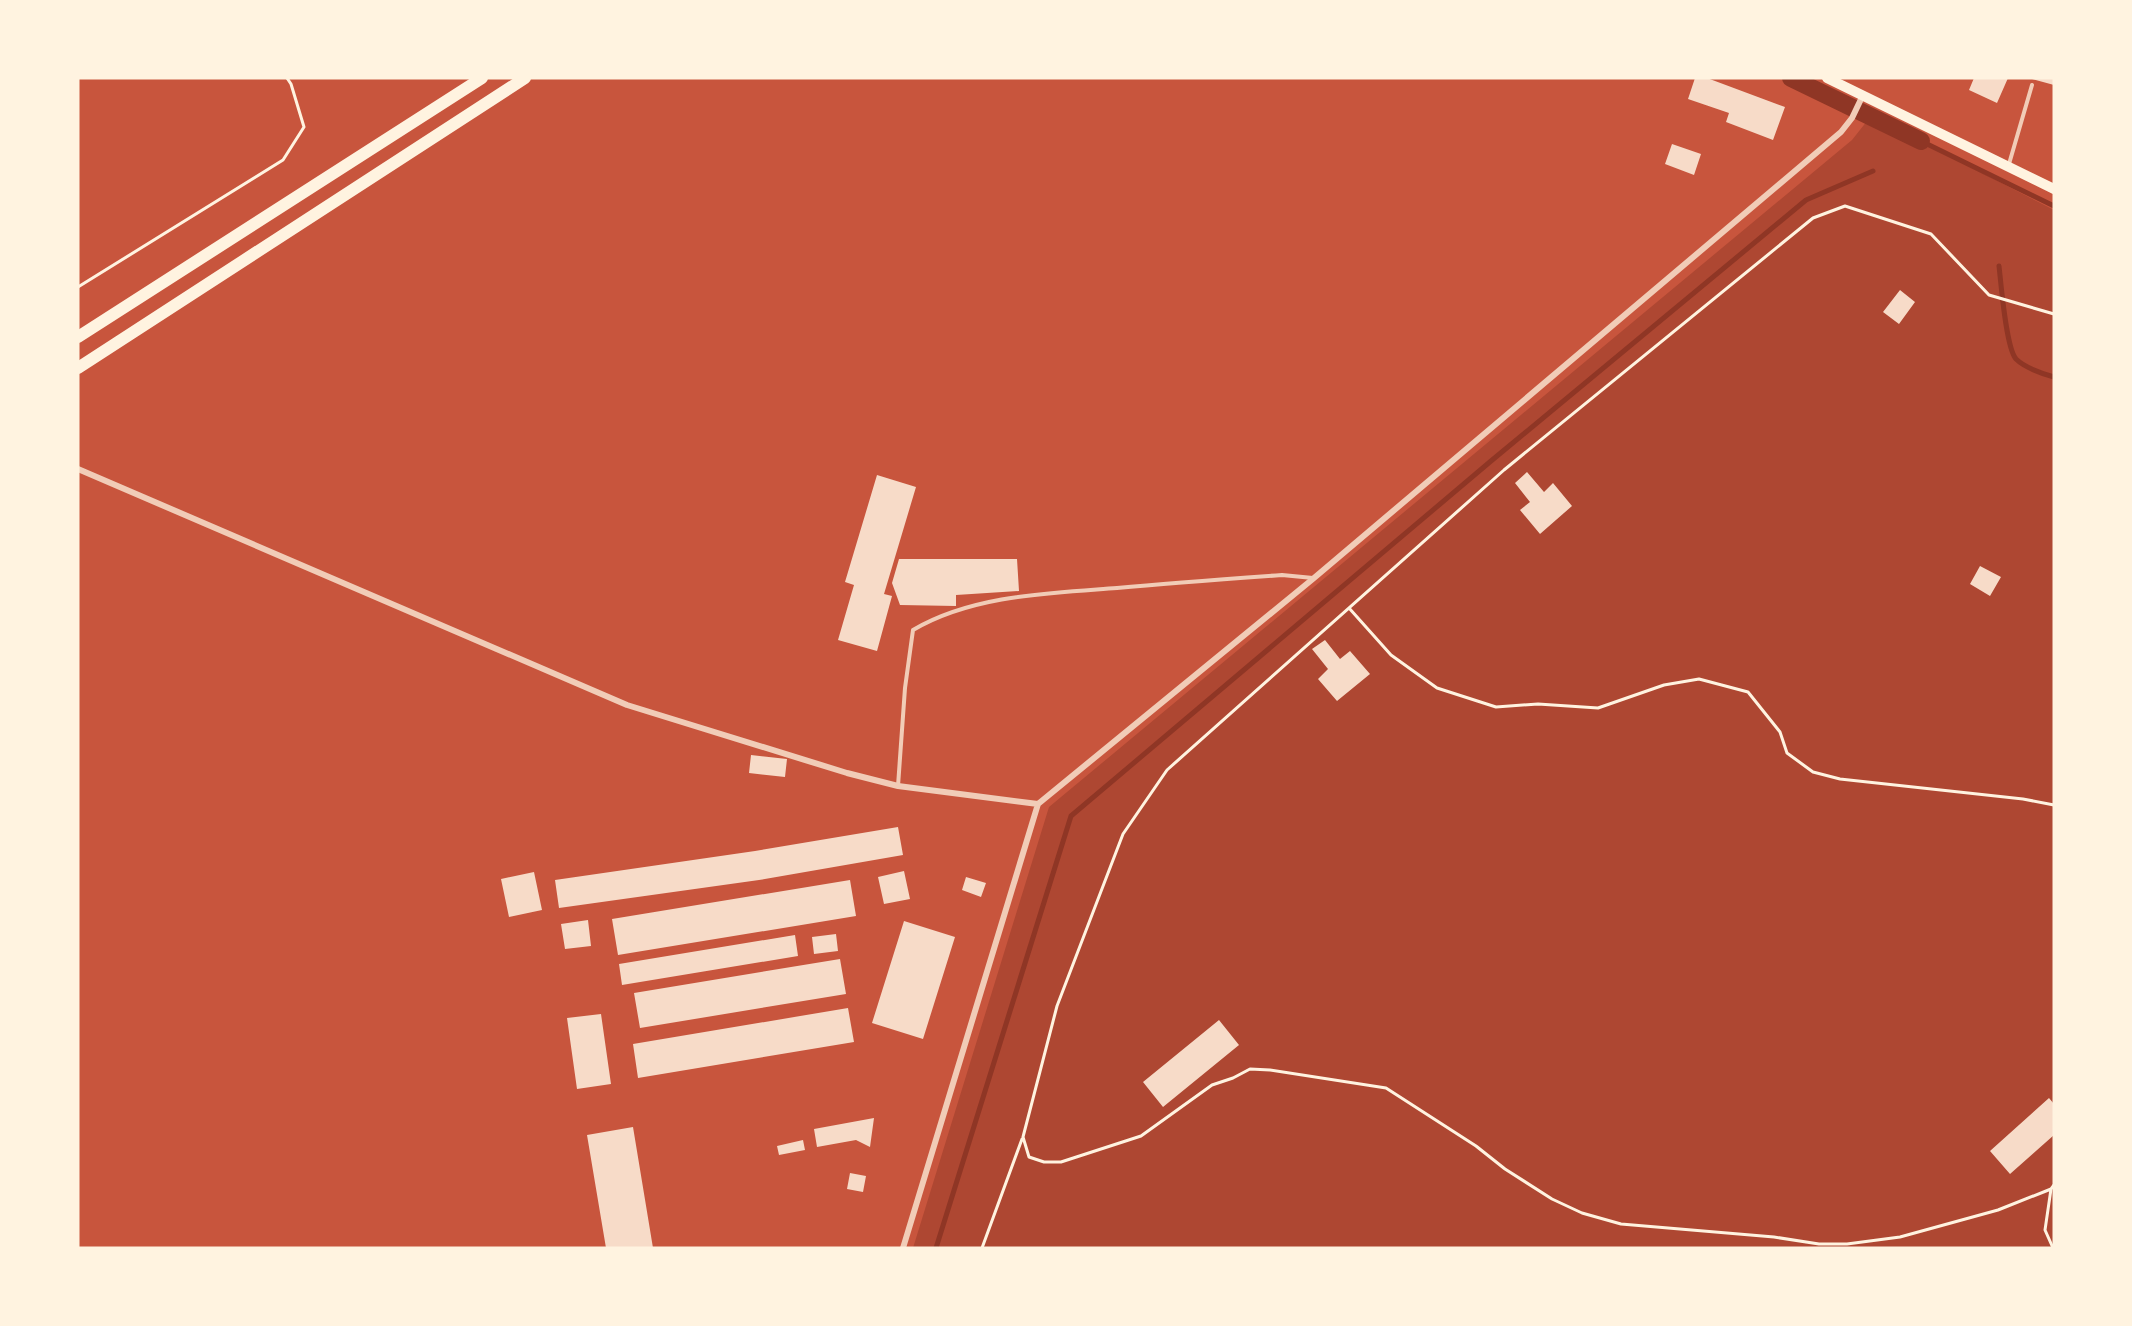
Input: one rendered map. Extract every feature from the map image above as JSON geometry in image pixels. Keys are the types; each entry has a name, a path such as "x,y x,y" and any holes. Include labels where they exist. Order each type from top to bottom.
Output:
{"highway":[{"path":"78,337 482,78"},
{"path":"78,368 525,78"}],"main road":[{"path":"1827,78 1862,99 2054,189"}],"street":[{"path":"903,1248 1038,804 1314,578 1842,132 1862,99"},
{"path":"78,469 627,705 848,773 898,786 1038,804"}],"lane":[{"path":"2007,168 2032,85"},
{"path":"898,786 905,688 913,630 932,618 1029,594 1282,575 1314,578"}],"path":[{"path":"78,287 283,160 304,127 291,84 287,78"},
{"path":"982,1248 1023,1137 1057,1006 1123,834 1167,770 1504,470 1813,218 1845,206 1931,234 1989,295 2054,314"},
{"path":"1348,608 1391,655 1437,688 1496,707 1538,704 1598,708 1664,685 1699,680 1748,692 1780,732 1787,753 1813,772 1840,779 2023,799 2054,805"},
{"path":"1023,1137 1029,1156 1044,1162 1061,1161 1141,1136 1212,1085 1250,1070 1270,1070 1386,1088 1476,1146 1505,1169 1552,1199 1582,1213 1621,1224 1774,1237 1819,1244 1847,1244 1900,1237 1998,1210 2050,1189 2054,1185"},
{"path":"2050,1189 2045,1230 2052,1248"}],"shaded area":[{"path":"1871,116 2054,210 2054,1248 913,1248 1049,807 1852,140"}],"building":[{"path":"1695,78 1707,78 1785,107 1773,140 1726,122 1729,113 1688,99"},
{"path":"1974,78 2008,78 1997,103 1969,90"},
{"path":"2054,78 2054,85 2032,79"},
{"path":"1672,144 1701,154 1694,175 1665,164"},
{"path":"1900,290 1915,302 1899,324 1883,312"},
{"path":"1527,472 1544,492 1553,483 1572,506 1540,534 1520,510 1530,502 1515,483"},
{"path":"877,475 916,487 884,594 892,596 877,651 838,640 854,585 845,582"},
{"path":"899,559 1017,559 1019,591 956,595 956,606 900,605 892,583"},
{"path":"1980,566 2001,577 1990,596 1970,584"},
{"path":"1325,640 1340,659 1350,651 1370,674 1337,701 1318,679 1328,669 1312,649"},
{"path":"751,755 787,759 785,777 749,773"},
{"path":"898,827 903,855 759,880 559,908 555,880 755,851"},
{"path":"904,871 910,899 884,904 878,877"},
{"path":"534,872 542,910 509,917 501,879"},
{"path":"966,877 986,883 981,897 962,890"},
{"path":"850,880 856,916 618,955 612,919"},
{"path":"588,920 591,946 565,949 561,924"},
{"path":"904,921 955,937 923,1039 872,1023"},
{"path":"836,934 838,951 814,954 812,937"},
{"path":"795,935 798,956 622,985 619,964"},
{"path":"840,959 846,994 640,1028 634,993"},
{"path":"848,1008 854,1042 638,1078 633,1044"},
{"path":"601,1014 611,1084 577,1089 567,1018"},
{"path":"1219,1020 1239,1045 1163,1107 1143,1082"},
{"path":"2049,1098 2054,1104 2054,1135 2010,1174 1990,1151"},
{"path":"874,1118 870,1147 856,1140 817,1147 814,1129"},
{"path":"633,1127 653,1248 606,1248 587,1135"},
{"path":"803,1140 805,1150 779,1155 777,1146"},
{"path":"850,1173 866,1176 863,1192 847,1189"}],"waterway":[{"path":"1791,78 1921,141"},
{"path":"1921,141 2054,206"},
{"path":"936,1248 1071,816 1491,461 1806,200 1873,171"},
{"path":"1999,266 2012,353 2024,365 2054,377"}]}
